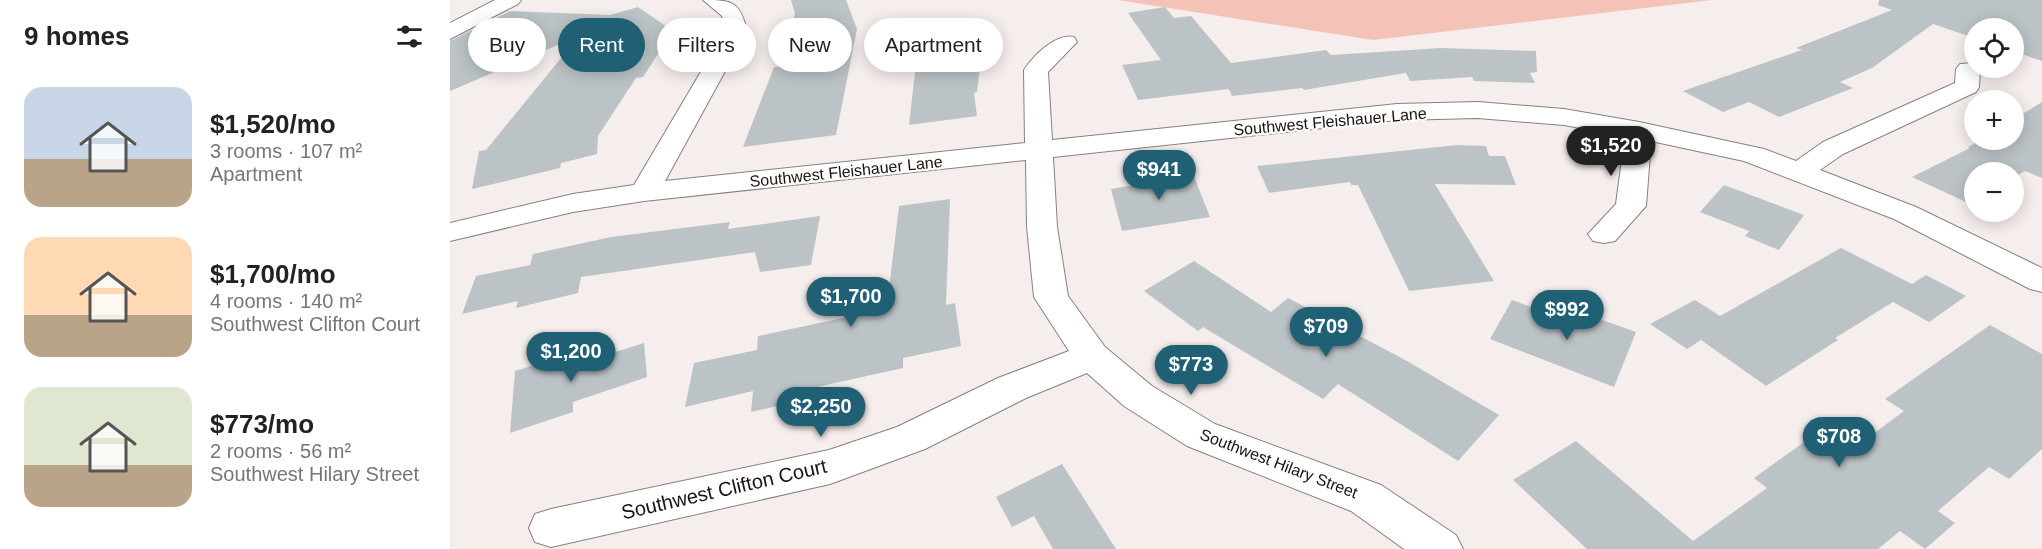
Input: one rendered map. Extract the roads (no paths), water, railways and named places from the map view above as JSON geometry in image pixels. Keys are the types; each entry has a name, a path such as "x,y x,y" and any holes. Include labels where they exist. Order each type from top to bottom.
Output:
{"street":[{"path":"450,32 511,0"},
{"path":"644,192 736,31 732,13 713,0"},
{"name":"Southwest Hilary Street","path":"1066,42 1036,70 1042,227 1051,297 1092,356 1138,396 1201,435 1366,498 1440,549"},
{"path":"1801,171 1833,148 1967,87 1968,78"},
{"name":"Southwest Fleishauer Lane","path":"450,231 573,202 644,192 1397,112 1478,110 1564,117 1639,130 1754,155 1801,171 1905,213 2042,281"},
{"path":"1604,234 1631,206 1639,130"},
{"name":"Southwest Clifton Court","path":"551,528 830,466 911,438 1012,388 1092,356"}]}
